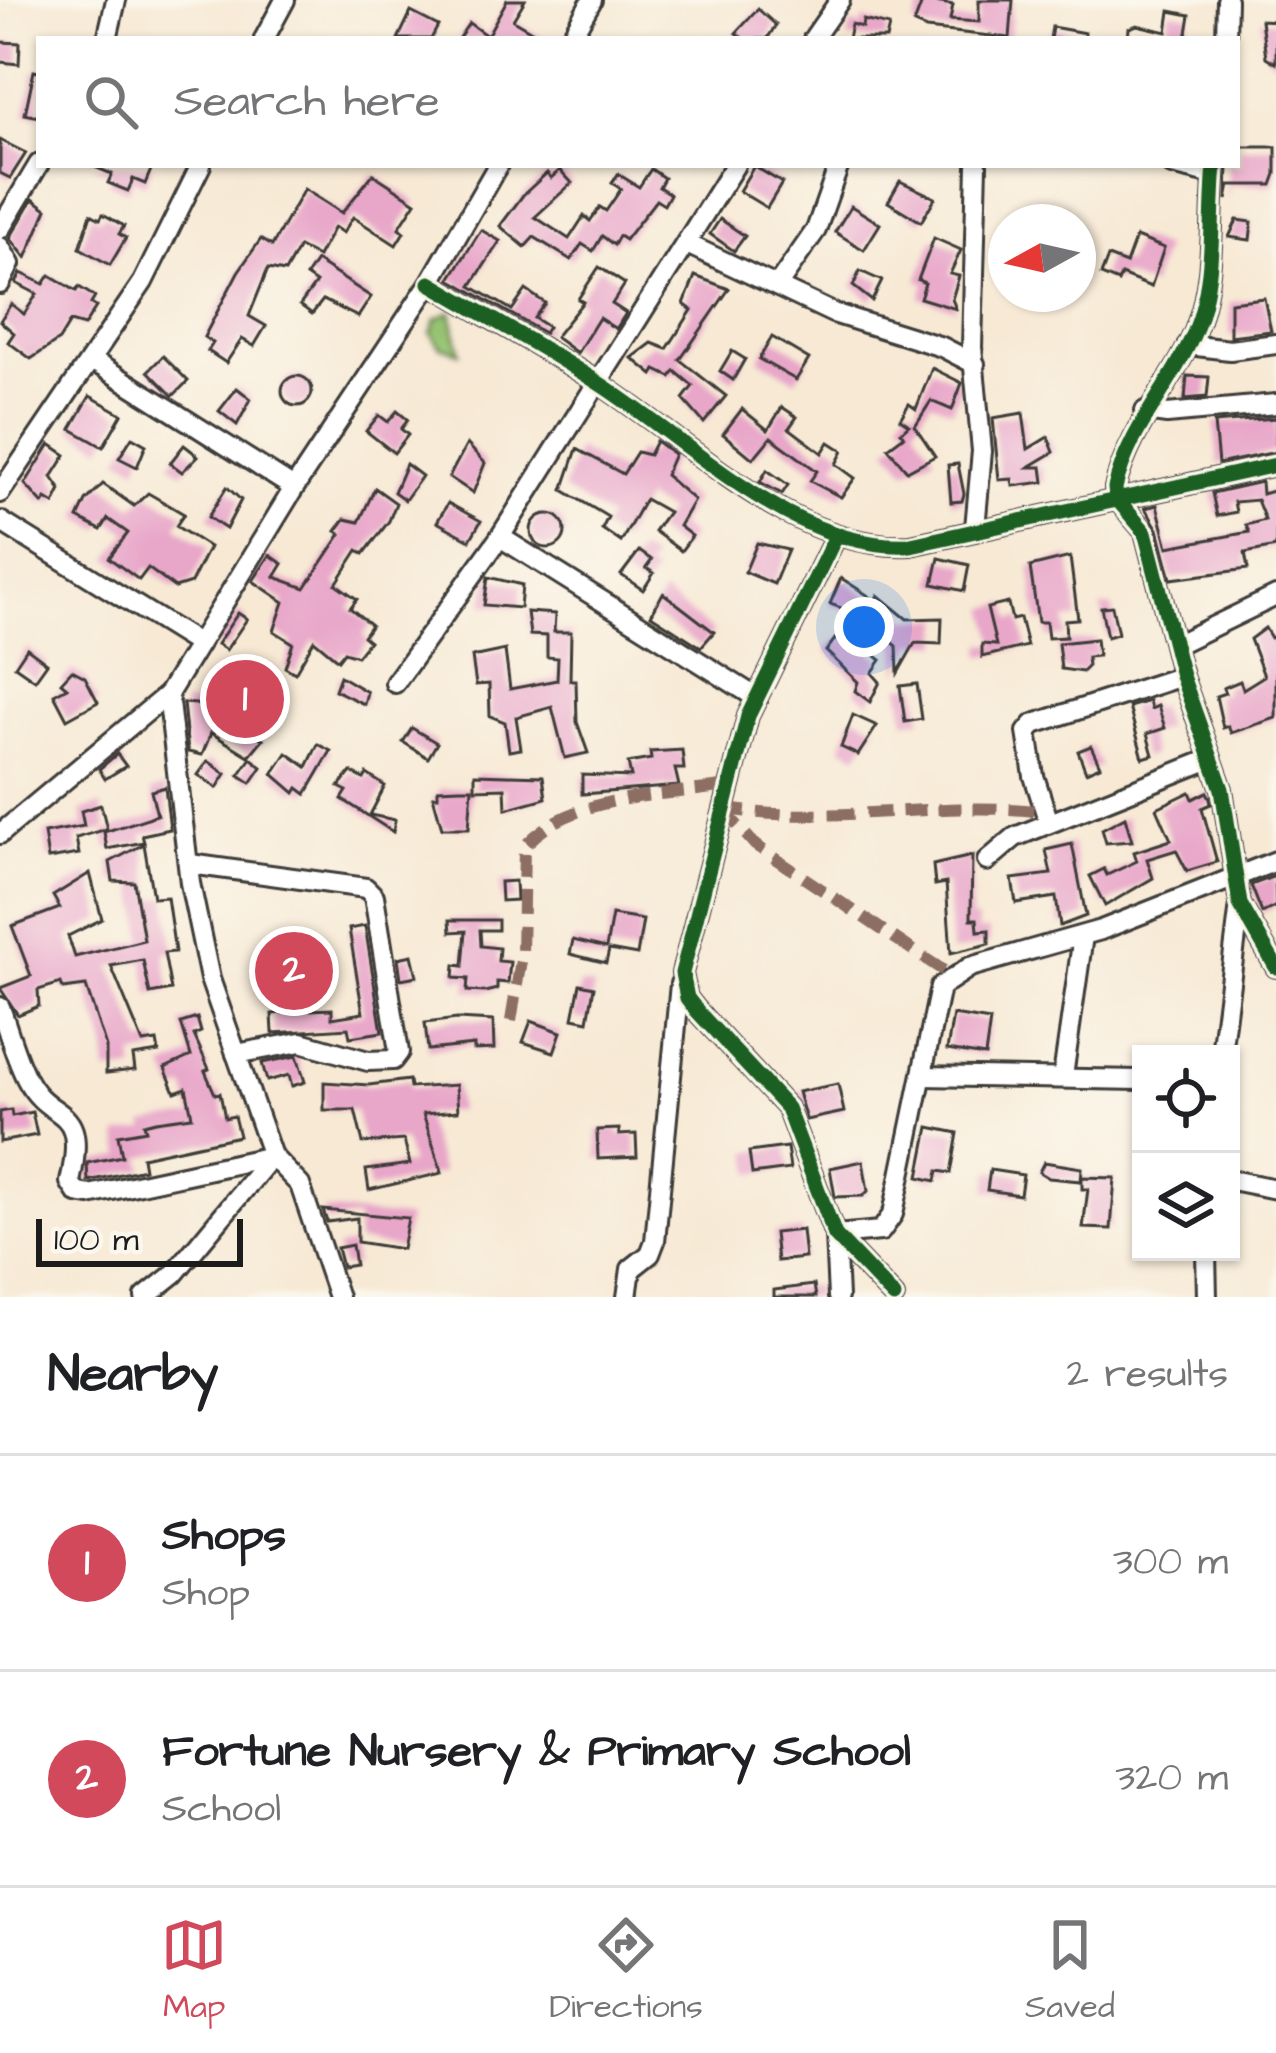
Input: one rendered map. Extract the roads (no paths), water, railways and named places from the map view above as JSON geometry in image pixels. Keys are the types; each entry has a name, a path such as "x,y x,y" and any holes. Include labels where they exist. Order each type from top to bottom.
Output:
{"street":[{"path":"108,36 116,0"},
{"path":"266,36 285,0"},
{"path":"572,36 592,0"},
{"path":"820,36 840,0"},
{"path":"1226,36 1227,0"},
{"path":"0,229 37,168"},
{"path":"0,493 142,282 199,168"},
{"path":"0,834 168,694 294,488 430,283 496,168"},
{"path":"395,683 500,537 733,168"},
{"path":"777,286 816,230 838,168"},
{"path":"974,528 982,451 975,364 977,168"},
{"path":"1215,170 1207,281 1188,345 1145,411 1119,472 1116,498 1145,532 1182,676 1208,760 1222,788 1240,904 1222,1045"},
{"path":"687,244 777,286 975,364"},
{"path":"0,247 10,264 0,284"},
{"path":"430,283 600,384 692,451 835,538 873,548 911,545 1276,465"},
{"path":"1188,345 1230,350 1276,344"},
{"path":"93,361 294,488"},
{"path":"1145,411 1167,414 1276,404"},
{"path":"0,520 198,644"},
{"path":"500,537 757,698"},
{"path":"627,1297 631,1269 650,1253 655,1241 682,973 734,758 757,698 835,538"},
{"path":"1174,644 1276,596"},
{"path":"1049,823 1034,776 1028,732 1034,724 1182,676"},
{"path":"168,694 210,980 272,1156 300,1185 338,1297"},
{"path":"987,861 1015,837 1208,760"},
{"path":"835,1235 881,1231 887,1226 940,987 970,967 1084,936 1276,861"},
{"path":"190,864 366,888 374,896 399,1052 394,1060 368,1061 301,1042 236,1054"},
{"path":"1240,904 1276,967"},
{"path":"1063,1076 1084,936"},
{"path":"682,973 687,998 788,1108 835,1235 838,1297"},
{"path":"0,1006 4,1035 29,1084 70,1122 76,1158 70,1182 77,1192 89,1195 272,1156"},
{"path":"923,1076 1132,1080"},
{"path":"146,1297 174,1274 272,1156"},
{"path":"1240,1182 1276,1189"},
{"path":"835,1235 894,1297"},
{"path":"1206,1261 1207,1297"}],"place":[{"name":"Shops","path":"245,699"},
{"name":"Fortune Nursery & Primary School","path":"294,971"}]}
